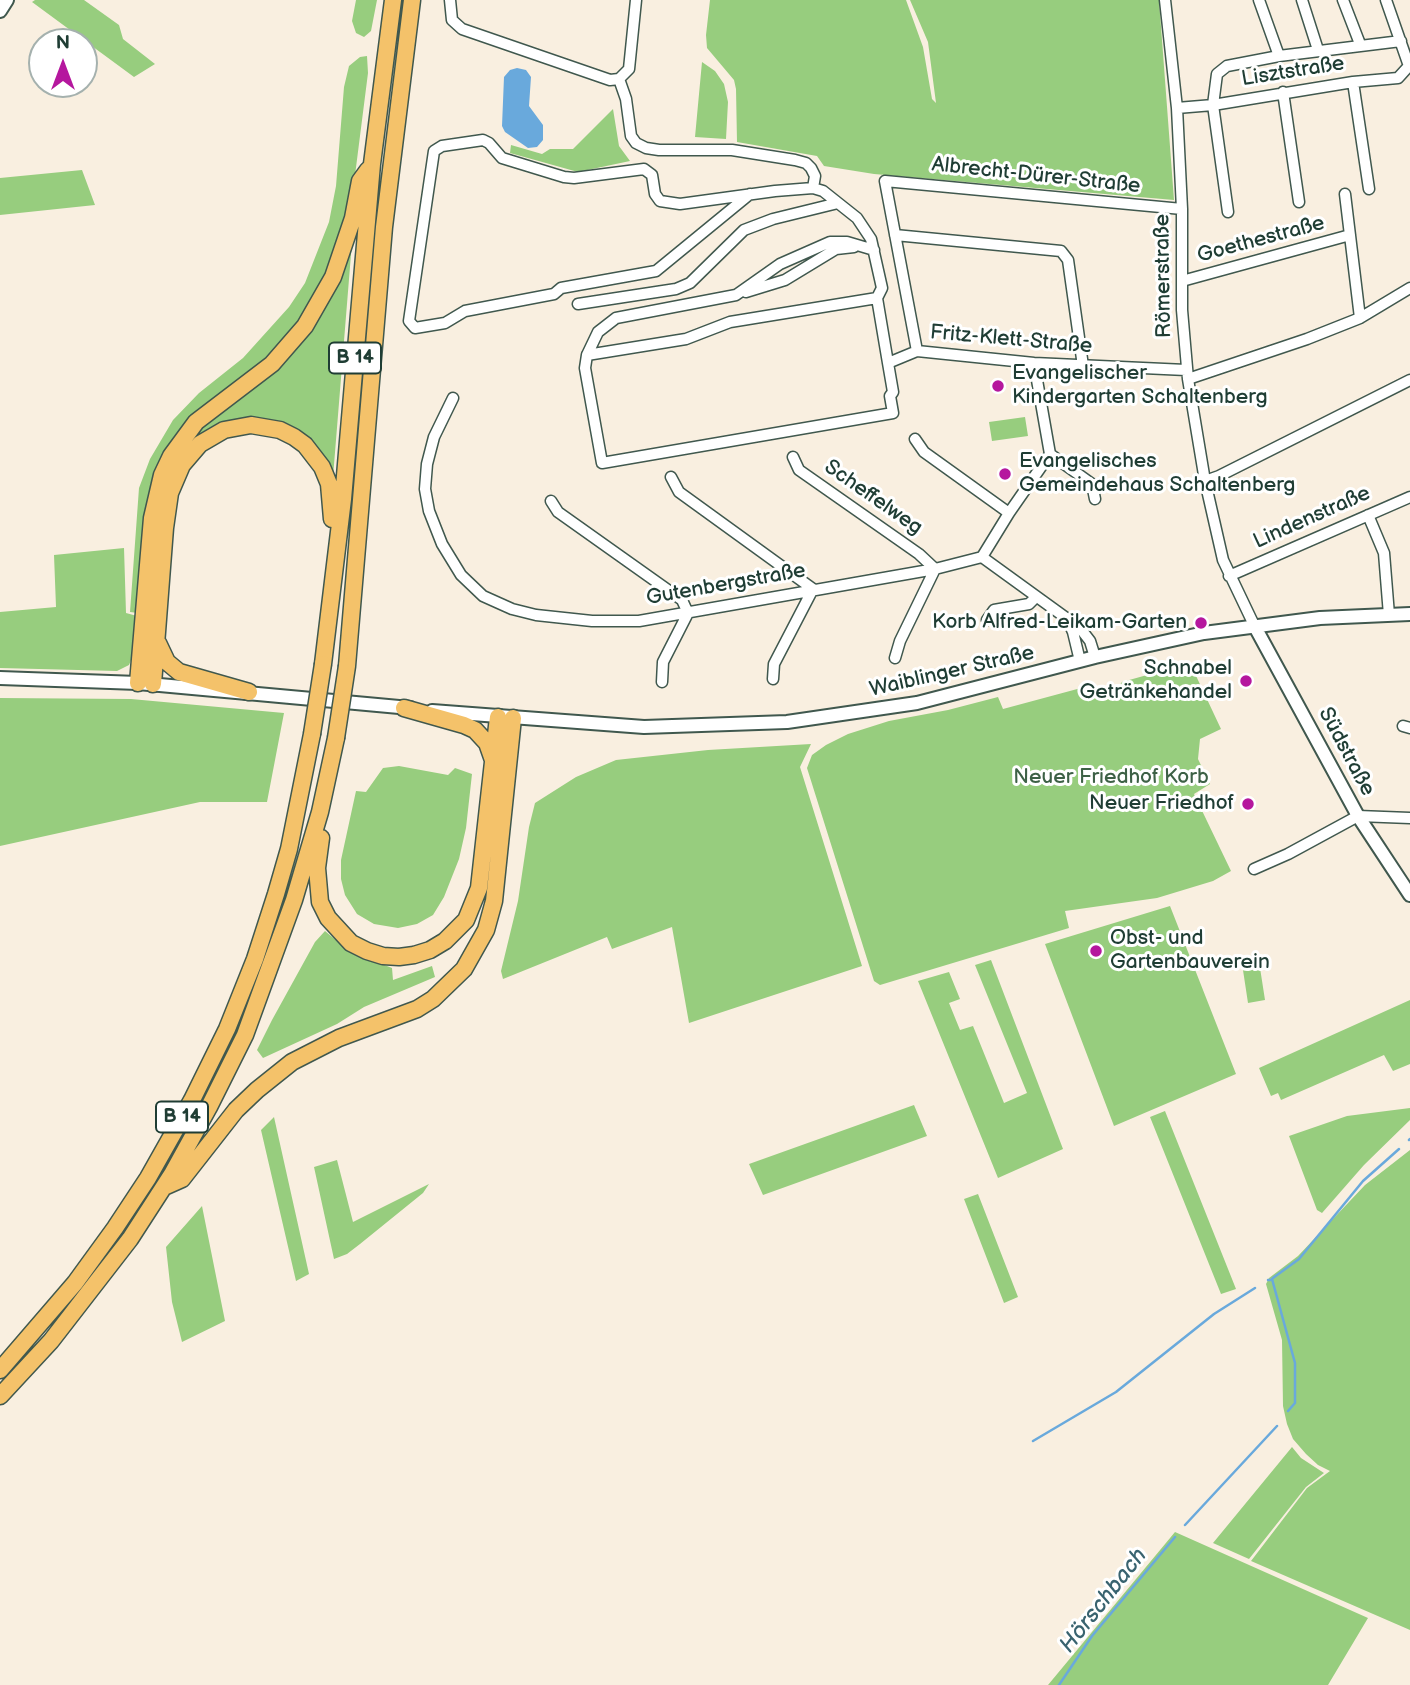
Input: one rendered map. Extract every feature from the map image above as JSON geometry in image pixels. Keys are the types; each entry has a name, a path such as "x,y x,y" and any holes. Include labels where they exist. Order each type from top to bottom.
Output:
{"highway":[{"name":"B 14","path":"0,1370 75,1283 115,1228 148,1178 192,1100 227,1029 255,959 289,849 323,664 348,446 372,164 393,0"},
{"name":"B 14","path":"0,1396 91,1293 164,1188 209,1107 245,1035 294,900 320,812 336,738 347,666 384,227 412,0"},
{"path":"146,683 152,518 162,475 171,456 197,422 272,363 305,327 333,277 353,218 360,181 372,164"},
{"path":"146,683 157,639 170,493 190,454 200,444 217,433 237,426 265,426 287,434 305,445 322,467 329,484 332,537 336,552"},
{"path":"157,639 167,662 179,673 249,692"},
{"path":"404,708 475,730 486,743 493,765"},
{"path":"320,812 317,885 320,902 328,918 351,943 383,956 414,955 445,941 466,920 473,907 482,867 493,765 505,718"},
{"path":"164,1188 182,1180 236,1110 292,1062 339,1038 417,1009 453,982 464,969 486,930 499,872 505,718"}],"street":[{"path":"0,11 7,0"},
{"path":"450,0 452,20 462,29 601,78 619,79 626,74 630,62 636,0"},
{"name":"Römerstraße","path":"1165,0 1177,108 1187,374 1217,537 1229,576 1254,625"},
{"path":"1259,0 1279,56"},
{"path":"1301,0 1318,50"},
{"path":"1343,0 1360,44"},
{"path":"1385,0 1410,66"},
{"path":"1228,212 1213,105 1217,74 1227,66 1279,56 1401,41"},
{"name":"Lisztstraße","path":"1177,108 1398,78 1410,66"},
{"path":"619,79 626,99 631,136 636,143 659,150 732,150 806,163 815,176 813,188"},
{"path":"1353,82 1370,189"},
{"path":"1283,92 1299,202"},
{"path":"750,194 656,271 561,288 554,294 465,310 445,323 415,328 409,321 432,161 437,147 483,140 502,158 575,178 644,169 652,175 655,194 660,201 680,204 750,194 813,188 823,191 865,226 874,250 882,288 877,298 893,392 890,396 893,413 602,463 585,368 587,355 598,332 616,318 736,295 785,280 836,249 862,247"},
{"name":"Albrecht-Dürer-Straße","path":"895,235 885,181 1182,209"},
{"path":"1345,194 1360,318"},
{"path":"578,304 676,289 690,283 744,230 774,219 838,203"},
{"path":"888,363 917,351 895,235 1061,251 1068,260 1083,366"},
{"name":"Goethestraße","path":"1182,281 1350,235"},
{"path":"736,295 780,264 830,242 837,240 874,250"},
{"name":"Fritz-Klett-Straße","path":"917,351 1187,374 1307,339 1360,318 1410,288"},
{"path":"587,355 686,339 730,322 877,298"},
{"path":"1034,363 1050,454 1092,484 1096,499"},
{"path":"1205,481 1410,380"},
{"name":"Gutenbergstraße","path":"453,398 434,437 427,464 425,489 429,511 442,544 469,583 483,596 536,615 612,622 639,621 935,569 982,557"},
{"path":"915,439 924,452 1009,513"},
{"path":"1050,454 982,557 1086,634 1095,657"},
{"name":"Scheffelweg","path":"793,457 799,470 919,554 935,569"},
{"path":"671,477 679,492 813,589 774,664 773,679"},
{"name":"Lindenstraße","path":"1229,576 1410,497"},
{"path":"551,501 558,512 682,600 688,613 663,662 662,682"},
{"path":"1368,515 1384,553 1389,615"},
{"path":"895,657 935,569"},
{"path":"986,620 994,610 1029,604 1036,597"},
{"name":"Waiblinger Straße","path":"0,678 146,683 505,718 655,727 798,721 917,703 1095,657 1204,633 1320,618 1410,614"},
{"path":"1063,615 1073,632 1080,661"},
{"name":"Südstraße","path":"1254,625 1358,816 1410,895"},
{"path":"1254,869 1288,855 1358,816 1410,818"}],"green space":[{"path":"84,0 119,25 123,39 155,64 134,77 98,51 98,28 67,28 32,2"},
{"path":"356,0 377,0 371,31 364,37 356,33 352,21"},
{"path":"710,0 906,0 923,47 932,99 936,103 928,42 910,0 1159,0 1174,200 874,174 824,166 817,156 737,142 734,80 707,48"},
{"path":"367,56 368,73 353,191 326,276 307,312 270,357 204,406 175,439 156,470 146,506 138,613 130,612 139,488 150,459 173,420 199,393 243,358 289,307 305,283 329,222 336,186 344,87 349,66 360,57"},
{"path":"702,62 715,71 724,84 728,102 726,139 695,137"},
{"path":"613,109 619,146 630,161 578,172 510,153 511,145 542,154 550,149 573,149"},
{"path":"82,170 95,205 0,215 0,178"},
{"path":"352,242 333,477 270,423 196,441 154,538 190,436 285,357"},
{"path":"1025,417 1028,436 992,441 989,422"},
{"path":"124,548 126,613 137,616 135,651 129,665 117,671 0,668 0,612 56,607 54,555"},
{"name":"Neuer Friedhof Korb","path":"1190,663 1221,729 1200,739 1198,759 1210,784 1194,794 1231,871 1213,881 1157,898 1065,911 1069,928 880,985 874,981 807,768 812,755 848,734 889,721 998,697 1003,709 1081,688 1107,689 1113,694 1122,682"},
{"path":"0,698 131,699 284,713 267,802 200,802 0,846"},
{"path":"811,744 800,767 862,966 689,1023 672,927 612,949 607,937 503,979 501,971 518,901 535,803 576,777 616,760 708,750"},
{"path":"399,766 448,775 455,768 472,774 466,828 459,859 444,897 433,915 417,924 398,928 374,924 357,914 345,895 341,879 341,860 356,791 366,792 383,768"},
{"path":"1170,906 1236,1074 1114,1126 1045,944"},
{"path":"325,931 349,951 392,968 393,980 432,966 435,977 364,1007 337,1024 263,1058 257,1050 315,942"},
{"path":"1258,955 1265,1000 1248,1003 1241,957"},
{"path":"991,960 1063,1149 998,1178 918,981 949,972 960,999 949,1003 960,1030 973,1026 1004,1103 1027,1093 975,965"},
{"path":"1410,1000 1410,1064 1393,1071 1384,1055 1281,1100 1278,1093 1271,1096 1259,1068"},
{"path":"914,1105 927,1136 763,1195 749,1164"},
{"path":"1410,1108 1410,1120 1364,1165 1322,1213 1317,1210 1289,1136 1347,1116"},
{"path":"1165,1111 1236,1289 1221,1294 1150,1117"},
{"path":"274,1117 309,1274 296,1281 261,1130"},
{"path":"1410,1150 1410,1630 1251,1561 1307,1488 1330,1471 1306,1454 1293,1439 1287,1424 1283,1406 1282,1340 1266,1284 1269,1278 1298,1256 1365,1185"},
{"path":"337,1160 353,1222 429,1184 423,1193 360,1244 347,1254 334,1259 314,1167"},
{"path":"978,1194 1018,1297 1004,1303 964,1199"},
{"path":"202,1206 225,1321 182,1342 172,1302 166,1247"},
{"path":"1292,1447 1301,1458 1324,1473 1306,1487 1249,1559 1213,1543"},
{"path":"1175,1532 1368,1618 1328,1685 1048,1685"}],"water":[{"path":"510,70 526,70 531,77 529,106 543,125 543,140 537,147 528,148 505,132 502,126 504,77"}],"waterway":[{"path":"1273,1278 1299,1259 1363,1181 1399,1149"},
{"name":"Hörschbach","path":"1272,1279 1295,1363 1295,1403 1288,1411"},
{"path":"1033,1441 1116,1392 1214,1314 1255,1288"},
{"name":"Hörschbach","path":"1185,1525 1277,1426"},
{"name":"Hörschbach","path":"1059,1685 1092,1636 1175,1537"}],"place":[{"name":"Evangelischer Kindergarten Schaltenberg","path":"998,386"},
{"name":"Evangelisches Gemeindehaus Schaltenberg","path":"1005,474"},
{"name":"Korb Alfred-Leikam-Garten","path":"1201,623"},
{"name":"Schnabel Getränkehandel","path":"1246,681"},
{"name":"Neuer Friedhof","path":"1248,804"},
{"name":"Obst- und Gartenbauverein","path":"1096,951"}]}
